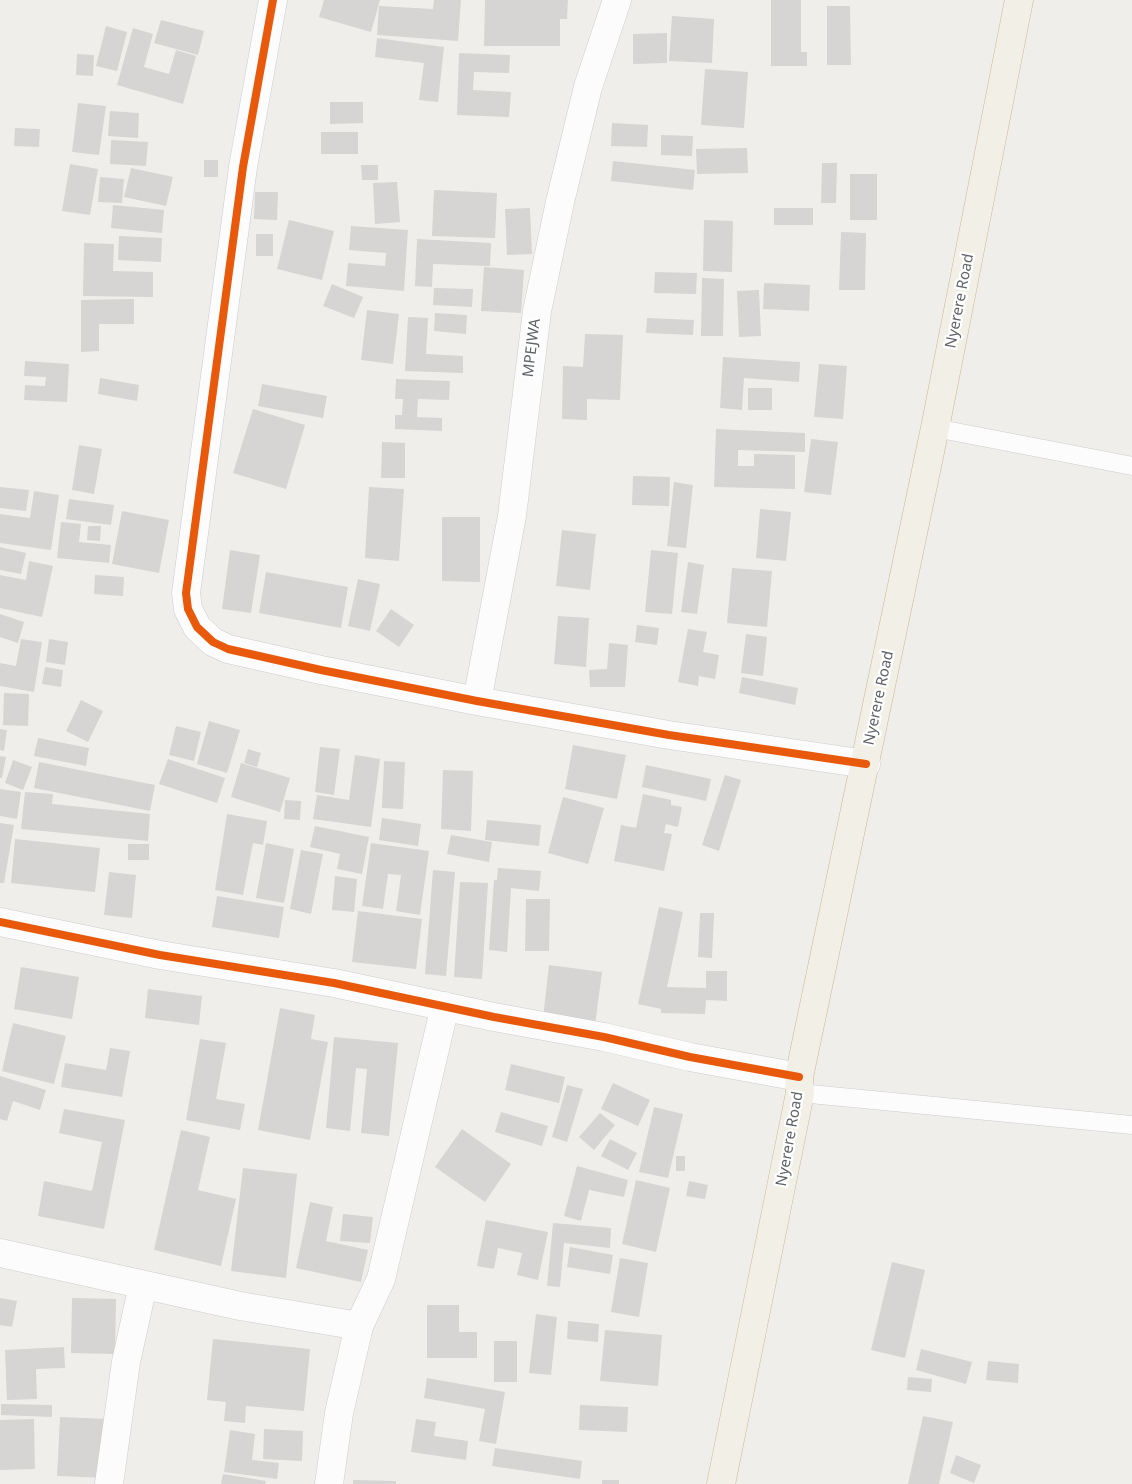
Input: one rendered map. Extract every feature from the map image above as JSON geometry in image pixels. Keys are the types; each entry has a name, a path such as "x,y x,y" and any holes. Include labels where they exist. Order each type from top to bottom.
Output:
{"highway":[{"name":"Nyerere Road","path":"722,1484 800,1085 935,428 1018,0"}],"street":[{"path":"272,0 243,167 186,593 188,609 197,627 213,642 228,649 476,701 669,735 866,764"},
{"name":"MPEJWA","path":"476,701 512,516 537,311 560,202 588,87 617,0"},
{"path":"0,922 160,955 334,983 604,1037 800,1085"},
{"path":"329,1484 339,1413 359,1326 381,1279 446,1006"},
{"path":"0,1253 240,1306 359,1326"},
{"path":"109,1484 126,1362 143,1285"}],"lane":[{"path":"935,428 1132,466"},
{"path":"800,1085 1132,1124"}],"building":[{"path":"324,0 380,0 371,32 319,17"},
{"path":"434,0 461,0 458,41 377,35 379,6 433,9"},
{"path":"485,0 568,0 567,19 560,19 560,46 484,46"},
{"path":"771,0 801,0 801,52 807,52 807,66 771,66"},
{"path":"827,6 850,6 851,65 827,65"},
{"path":"672,16 714,19 712,63 669,61"},
{"path":"161,20 204,31 198,55 154,43"},
{"path":"106,26 127,32 117,71 96,66"},
{"path":"133,28 153,34 144,67 169,74 176,50 196,56 183,104 117,85"},
{"path":"667,33 667,63 633,64 633,34"},
{"path":"377,38 444,47 438,102 419,100 424,63 375,57"},
{"path":"459,53 510,55 509,73 474,72 473,90 511,92 509,117 457,115"},
{"path":"77,54 94,55 93,76 76,75"},
{"path":"705,69 748,72 744,128 701,125"},
{"path":"330,102 363,102 363,123 330,124"},
{"path":"78,103 106,106 99,155 72,152"},
{"path":"110,111 139,113 138,138 108,136"},
{"path":"612,123 648,125 647,147 611,146"},
{"path":"15,128 40,129 39,147 14,146"},
{"path":"321,132 358,132 358,154 321,154"},
{"path":"661,135 693,136 692,156 661,155"},
{"path":"111,140 148,142 146,166 110,164"},
{"path":"747,148 748,173 697,174 696,149"},
{"path":"204,160 218,160 218,177 204,177"},
{"path":"613,161 695,170 693,190 611,181"},
{"path":"822,163 837,163 836,203 821,203"},
{"path":"70,164 98,169 90,215 62,211"},
{"path":"361,165 378,165 378,180 362,180"},
{"path":"131,168 173,177 166,206 124,197"},
{"path":"850,174 877,174 877,220 850,220"},
{"path":"100,177 124,179 122,203 98,202"},
{"path":"397,182 400,222 375,224 373,183"},
{"path":"434,190 497,193 495,238 432,236"},
{"path":"255,192 278,192 277,220 254,219"},
{"path":"113,205 164,210 162,233 111,228"},
{"path":"530,208 532,254 507,255 505,209"},
{"path":"774,208 813,208 813,225 774,225"},
{"path":"289,220 334,231 322,280 277,269"},
{"path":"704,220 733,221 732,272 703,271"},
{"path":"351,226 408,230 404,291 346,286 348,263 385,266 386,253 349,250"},
{"path":"841,232 866,233 865,290 839,290"},
{"path":"256,234 273,234 273,256 256,256"},
{"path":"119,236 162,238 161,262 118,260"},
{"path":"417,239 491,243 490,266 433,264 432,287 415,286"},
{"path":"84,243 114,244 113,271 153,272 153,297 83,296"},
{"path":"484,267 524,270 521,313 481,311"},
{"path":"655,272 697,273 696,294 654,293"},
{"path":"702,278 724,279 723,336 701,336"},
{"path":"764,283 810,285 809,311 763,309"},
{"path":"332,284 363,297 354,318 323,306"},
{"path":"434,288 473,289 472,307 433,305"},
{"path":"759,290 761,336 739,337 737,291"},
{"path":"134,299 134,324 99,324 99,351 81,352 81,300"},
{"path":"367,310 399,314 393,364 361,360"},
{"path":"435,313 467,315 466,334 434,331"},
{"path":"408,317 428,318 426,354 463,356 463,373 405,371"},
{"path":"647,318 694,320 693,335 646,333"},
{"path":"585,334 623,335 620,400 587,399 587,420 562,419 563,366 583,367"},
{"path":"723,357 800,362 799,382 744,378 742,410 720,408"},
{"path":"25,361 69,364 67,402 24,400 25,385 45,386 46,377 24,376"},
{"path":"819,364 847,366 843,419 814,417"},
{"path":"100,378 139,385 137,401 98,394"},
{"path":"396,379 450,381 449,400 418,399 417,417 442,418 442,431 395,429 395,415 402,415 403,399 395,399"},
{"path":"262,384 327,396 323,418 258,406"},
{"path":"748,388 772,388 772,410 748,410"},
{"path":"253,409 305,425 286,489 233,473"},
{"path":"716,429 805,433 805,452 738,450 738,466 754,466 754,454 795,455 795,489 714,487"},
{"path":"811,439 838,442 831,495 804,492"},
{"path":"382,442 405,443 405,478 381,478"},
{"path":"79,445 102,449 94,494 72,490"},
{"path":"633,476 670,477 669,506 632,505"},
{"path":"674,482 693,485 686,548 667,546"},
{"path":"0,487 29,490 26,511 0,508"},
{"path":"369,487 404,489 399,561 365,558"},
{"path":"34,491 59,495 51,550 0,543 0,514 30,518"},
{"path":"69,499 114,505 111,525 66,519"},
{"path":"760,509 791,512 786,561 756,558"},
{"path":"122,511 169,520 159,573 112,564"},
{"path":"442,517 480,517 480,582 442,581"},
{"path":"61,522 81,524 79,542 111,545 109,563 57,558"},
{"path":"88,526 101,526 100,541 87,540"},
{"path":"562,530 596,534 590,590 556,586"},
{"path":"0,547 26,553 21,574 0,570"},
{"path":"230,550 260,555 251,613 222,609"},
{"path":"651,550 678,553 672,614 645,612"},
{"path":"29,561 53,566 42,617 0,608 0,575 26,580"},
{"path":"688,562 704,565 697,614 681,612"},
{"path":"732,568 772,571 767,627 727,623"},
{"path":"266,572 348,587 341,628 259,613"},
{"path":"95,575 124,577 123,596 94,594"},
{"path":"358,579 380,584 370,631 348,626"},
{"path":"391,609 414,625 399,647 376,631"},
{"path":"0,614 24,622 18,643 0,637"},
{"path":"558,616 589,618 586,667 554,664"},
{"path":"637,625 659,628 657,645 635,642"},
{"path":"688,629 707,632 703,652 719,655 715,679 699,676 698,686 678,682"},
{"path":"746,634 767,637 763,676 741,673"},
{"path":"21,639 42,642 34,692 0,686 0,663 16,666"},
{"path":"49,639 68,642 65,665 46,662"},
{"path":"609,643 628,645 625,687 590,687 589,670 607,669"},
{"path":"45,667 63,670 61,687 42,684"},
{"path":"742,677 798,688 795,705 739,693"},
{"path":"4,693 29,694 28,726 3,725"},
{"path":"81,700 103,711 88,742 66,731"},
{"path":"209,721 240,730 227,773 197,764"},
{"path":"176,726 201,732 194,761 169,755"},
{"path":"0,729 7,730 4,751 0,750"},
{"path":"38,738 89,748 86,766 34,756"},
{"path":"573,745 626,755 617,799 565,789"},
{"path":"320,747 340,749 334,795 315,792"},
{"path":"248,749 261,753 257,767 244,763"},
{"path":"355,755 380,759 371,827 313,819 317,795 349,800"},
{"path":"0,756 6,757 2,778 0,778"},
{"path":"168,759 225,778 217,803 159,784"},
{"path":"13,760 32,767 23,790 5,783"},
{"path":"384,761 405,762 403,809 382,808"},
{"path":"39,762 155,785 150,811 34,788"},
{"path":"241,763 290,778 280,812 231,797"},
{"path":"646,765 711,779 706,801 642,787"},
{"path":"443,770 473,771 471,831 441,829"},
{"path":"725,775 741,780 719,851 702,845"},
{"path":"0,789 21,792 17,819 0,816"},
{"path":"25,792 53,794 52,804 150,814 148,841 21,829"},
{"path":"643,794 671,800 671,805 682,807 678,827 666,824 664,833 672,834 664,871 614,861 621,825 636,828"},
{"path":"563,797 604,808 588,864 548,853"},
{"path":"285,800 301,801 300,820 284,819"},
{"path":"227,814 267,821 263,845 253,843 243,895 215,890"},
{"path":"382,818 421,824 418,846 379,840"},
{"path":"487,820 541,825 539,846 485,840"},
{"path":"0,823 14,825 4,883 0,883"},
{"path":"315,826 369,837 362,874 337,869 340,854 310,847"},
{"path":"451,835 492,842 489,862 447,854"},
{"path":"15,839 100,848 95,892 11,883"},
{"path":"266,843 294,849 284,903 256,898"},
{"path":"371,843 429,851 420,915 396,911 401,875 388,874 383,909 362,906"},
{"path":"128,844 149,844 149,860 128,860"},
{"path":"301,850 323,854 311,914 290,909"},
{"path":"498,868 541,871 539,891 511,888 507,952 489,950 494,880 497,880"},
{"path":"433,870 455,872 446,976 425,974"},
{"path":"109,872 136,875 132,918 104,915"},
{"path":"335,876 357,879 354,912 332,910"},
{"path":"460,882 488,883 482,979 454,977"},
{"path":"217,896 284,907 279,938 212,927"},
{"path":"526,899 550,899 549,951 525,951"},
{"path":"659,907 683,912 667,987 706,988 706,971 727,971 727,1001 706,1000 705,1014 661,1013 661,1009 638,1004"},
{"path":"358,911 422,919 416,969 352,962"},
{"path":"700,913 714,913 712,958 698,957"},
{"path":"549,965 602,972 595,1025 543,1018"},
{"path":"21,967 79,977 72,1019 14,1009"},
{"path":"148,989 202,996 199,1025 145,1018"},
{"path":"280,1008 315,1015 311,1039 328,1042 310,1140 258,1130"},
{"path":"13,1023 66,1036 54,1084 2,1071"},
{"path":"334,1037 398,1043 389,1136 361,1133 367,1069 356,1068 350,1131 326,1128"},
{"path":"200,1039 226,1043 216,1099 245,1104 240,1130 186,1120"},
{"path":"110,1048 130,1051 122,1097 61,1087 65,1063 106,1070"},
{"path":"511,1064 565,1077 559,1103 505,1090"},
{"path":"0,1076 46,1090 40,1110 13,1101 7,1121 0,1119"},
{"path":"613,1083 650,1100 638,1126 601,1109"},
{"path":"567,1085 583,1089 567,1142 552,1137"},
{"path":"654,1107 683,1114 668,1178 639,1172"},
{"path":"64,1109 125,1120 104,1229 38,1216 44,1181 92,1191 102,1142 59,1133"},
{"path":"501,1112 548,1126 542,1146 495,1132"},
{"path":"600,1113 615,1125 594,1150 579,1137"},
{"path":"462,1129 511,1164 485,1202 435,1167"},
{"path":"181,1130 210,1137 198,1190 236,1199 221,1266 154,1250"},
{"path":"610,1139 637,1153 628,1170 601,1156"},
{"path":"676,1156 685,1156 685,1171 676,1171"},
{"path":"577,1166 628,1180 624,1197 589,1190 581,1221 564,1216"},
{"path":"243,1168 297,1174 286,1278 231,1271"},
{"path":"636,1180 670,1188 656,1252 622,1244"},
{"path":"689,1181 708,1185 705,1199 686,1196"},
{"path":"310,1202 333,1207 326,1241 368,1250 361,1282 296,1268"},
{"path":"343,1214 373,1217 370,1243 340,1241"},
{"path":"486,1220 548,1232 538,1280 517,1275 522,1253 498,1248 494,1269 477,1266"},
{"path":"553,1223 611,1228 610,1248 564,1243 560,1287 547,1286"},
{"path":"570,1247 613,1255 610,1274 567,1267"},
{"path":"620,1258 648,1263 639,1317 611,1312"},
{"path":"892,1262 925,1270 905,1358 871,1350"},
{"path":"0,1298 17,1301 12,1327 0,1325"},
{"path":"72,1298 116,1299 115,1354 71,1353"},
{"path":"427,1305 459,1305 459,1332 477,1332 477,1358 427,1358"},
{"path":"536,1314 557,1317 551,1375 529,1373"},
{"path":"568,1321 599,1324 598,1342 567,1339"},
{"path":"605,1330 662,1335 658,1386 600,1381"},
{"path":"213,1339 310,1349 304,1411 246,1406 245,1423 224,1421 226,1402 207,1400"},
{"path":"494,1341 517,1341 517,1382 494,1382"},
{"path":"64,1347 65,1368 36,1369 37,1399 7,1400 5,1350"},
{"path":"921,1349 972,1362 966,1384 916,1370"},
{"path":"988,1361 1019,1364 1018,1383 986,1380"},
{"path":"908,1377 932,1379 931,1392 907,1390"},
{"path":"427,1378 505,1392 496,1444 479,1441 485,1409 424,1398"},
{"path":"1,1404 52,1405 52,1417 1,1415"},
{"path":"580,1405 628,1407 627,1432 579,1430"},
{"path":"923,1416 953,1422 939,1484 908,1484"},
{"path":"60,1417 108,1419 106,1478 57,1476"},
{"path":"34,1419 35,1469 0,1470 0,1420"},
{"path":"416,1419 436,1422 434,1436 468,1441 466,1460 411,1452"},
{"path":"264,1429 303,1431 302,1461 263,1459"},
{"path":"230,1430 255,1434 252,1460 279,1463 277,1479 224,1472"},
{"path":"495,1448 582,1461 580,1479 492,1466"},
{"path":"956,1455 981,1465 974,1483 950,1473"},
{"path":"223,1474 266,1481 265,1484 221,1484"},
{"path":"353,1480 396,1481 396,1484 353,1484"},
{"path":"602,1480 619,1480 619,1484 602,1484"}],"cycle path":[{"path":"273,0 243,167 186,593 188,609 197,627 213,642 228,649 321,670 477,701 669,735 866,764"},
{"path":"0,922 160,955 334,983 494,1017 604,1037 690,1057 799,1077"}]}
